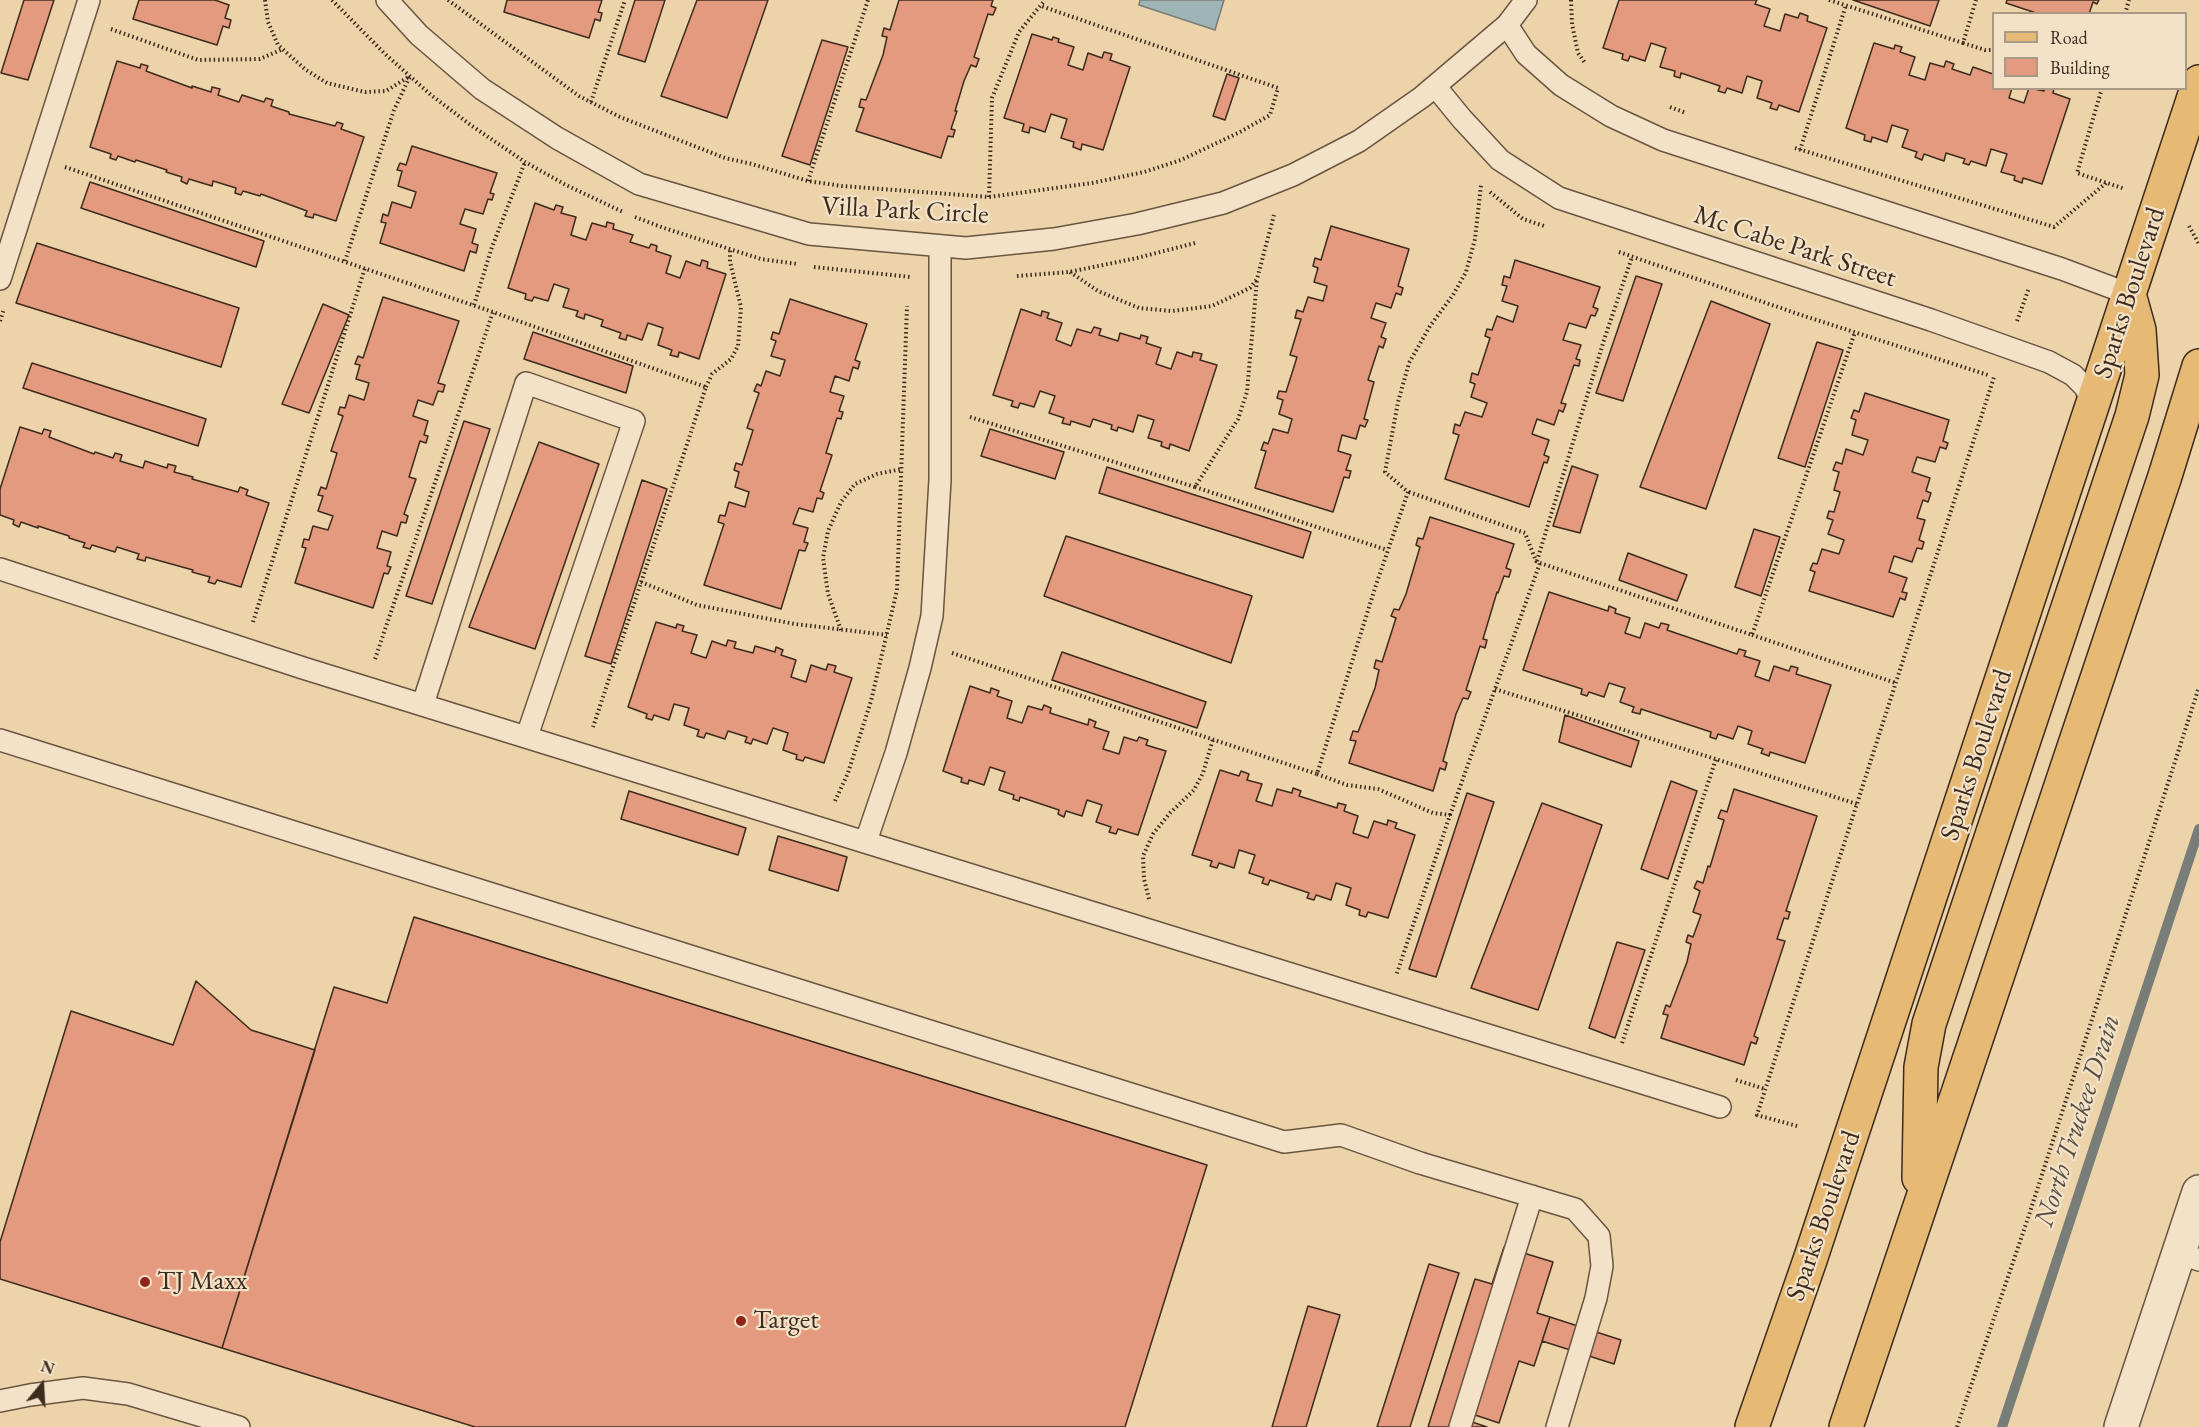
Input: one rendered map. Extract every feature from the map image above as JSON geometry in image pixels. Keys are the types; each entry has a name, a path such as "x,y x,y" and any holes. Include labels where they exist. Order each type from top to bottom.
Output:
{"main road":[{"name":"Sparks Boulevard","path":"1752,1427 1810,1260 2199,82"},
{"path":"1919,1209 1921,1067 1929,1024 2132,416 2142,375 2139,330 2129,294"},
{"path":"1846,1427 2165,476 2199,366"}],"street":[{"path":"2121,1427 2189,1256 2199,1192"}],"lane":[{"path":"0,279 89,0"},
{"name":"Villa Park Circle","path":"387,0 420,35 482,89 557,138 639,184 809,234 966,248 1054,239 1137,224 1223,203 1293,175 1359,141 1435,86 1507,25 1526,0"},
{"path":"1507,25 1526,54 1561,85 1611,116 1663,140 2062,269 2129,294"},
{"name":"Mc Cabe Park Street","path":"1435,86 1500,160 1558,198 1930,320 2049,362 2073,375 2085,387 2090,398 2085,430"},
{"path":"866,841 896,753 932,616 940,480 940,246"},
{"path":"423,704 526,383 634,421 527,736"},
{"path":"0,569 423,704 1720,1107"},
{"path":"0,740 1284,1142 1341,1136 1420,1163 1575,1209 1599,1236 1602,1266 1596,1298 1557,1427"},
{"path":"1460,1427 1532,1196"},
{"path":"0,1401 82,1388 128,1394 239,1427"}],"path":[{"path":"265,0 267,22 278,45 306,70 327,83 365,92 386,91 410,76"},
{"path":"332,0 384,53 431,95 525,162 606,205 664,228 761,259 878,275 940,278"},
{"path":"448,0 579,96 620,117 725,158 807,181 842,186 989,197 1092,183 1144,172 1181,160 1270,116 1278,88 1041,6"},
{"path":"591,102 625,0"},
{"path":"807,181 868,0"},
{"path":"989,197 992,98 1020,32 1045,0"},
{"path":"1571,0 1572,24 1578,53 1588,67"},
{"path":"1829,0 1984,50 1992,50"},
{"path":"1963,43 1976,0"},
{"path":"1800,150 1846,6"},
{"path":"108,28 198,60 260,59 283,49"},
{"path":"345,261 394,110 410,76"},
{"path":"2101,90 2077,173 2125,189"},
{"path":"1661,104 1693,116"},
{"path":"1789,146 2054,226 2106,183"},
{"path":"474,305 492,247 525,162"},
{"path":"64,166 474,305 706,387"},
{"path":"1481,185 1475,239 1466,272 1453,295 1430,326 1409,363 1398,402 1385,472 1408,492 1525,533 1538,562 1896,683"},
{"path":"1195,487 1238,419 1247,392 1257,279 1274,213 1271,214"},
{"path":"1008,276 1069,272 1198,242"},
{"path":"593,727 706,387 712,374 730,359 738,346 741,307 730,262 730,249"},
{"path":"1385,972 1397,976 1538,562 1604,340 1632,257"},
{"path":"253,622 365,268"},
{"path":"1069,272 1098,291 1139,309 1172,311 1212,306 1250,288 1257,279"},
{"path":"374,659 493,312"},
{"path":"1752,634 1855,332"},
{"path":"1797,1126 1757,1115 1994,377"},
{"path":"969,417 1195,487 1387,550"},
{"path":"842,630 828,594 823,558 828,531 840,502 855,484 878,474 902,469"},
{"path":"1317,774 1387,550 1408,492"},
{"path":"641,582 697,605 795,624 886,635"},
{"path":"947,651 1347,785 1378,789 1432,813 1450,815"},
{"path":"1957,1427 2028,1218 2199,687"},
{"path":"1495,689 1857,804"},
{"path":"1149,899 1144,879 1143,856 1153,834 1170,813 1194,790 1203,773 1212,739"},
{"path":"1622,1043 1716,759"},
{"path":"1138,896 1160,903"}],"shaded area":[{"path":"1140,0 1224,0 1215,30 1139,5"}],"building":[{"path":"24,0 54,0 28,80 1,73"},
{"path":"139,0 215,0 229,5 225,18 231,20 229,28 223,26 217,45 133,19"},
{"path":"507,0 602,0 598,12 602,13 600,21 595,19 589,38 504,12"},
{"path":"635,0 665,0 645,62 618,54"},
{"path":"697,0 768,0 727,118 661,96"},
{"path":"899,0 993,0 991,6 996,8 993,15 988,14 974,57 979,59 976,67 971,65 964,81 951,129 955,130 953,137 948,136 941,158 856,131 864,108 859,107 861,99 866,100 883,55 887,37 882,36 884,28 890,30"},
{"path":"1619,0 1757,0 1755,4 1770,9 1764,26 1780,31 1785,14 1798,18 1800,13 1808,16 1807,21 1827,28 1799,112 1779,105 1777,110 1770,108 1772,103 1757,98 1762,81 1747,76 1742,93 1727,88 1725,93 1718,91 1720,86 1681,73 1680,78 1674,76 1675,71 1660,67 1666,48 1651,43 1645,61 1630,56 1628,61 1622,59 1623,54 1603,48"},
{"path":"1853,0 1939,0 1930,26"},
{"path":"2007,0 2099,0 2097,4 2093,2 2090,12 2033,12 2006,3"},
{"path":"1032,34 1052,40 1053,37 1059,39 1058,42 1074,47 1068,65 1083,70 1088,53 1102,58 1104,52 1112,54 1110,60 1130,67 1103,150 1082,144 1081,150 1073,147 1074,142 1061,138 1067,119 1051,114 1045,132 1030,127 1029,133 1022,131 1024,124 1004,118"},
{"path":"822,40 848,47 810,165 782,156"},
{"path":"1874,43 1894,49 1895,45 1902,47 1900,52 1915,57 1909,75 1925,80 1930,63 1944,67 1946,61 1954,64 1952,69 1970,75 1973,67 1992,74 1992,90 2011,90 2009,98 2024,103 2028,90 2054,90 2053,93 2070,99 2042,184 2023,178 2022,183 2014,180 2015,176 2001,172 2007,154 1991,149 1986,166 1971,161 1969,165 1963,163 1965,159 1946,153 1944,161 1924,154 1922,160 1915,157 1917,152 1902,147 1908,130 1892,125 1887,142 1872,137 1871,142 1864,140 1865,135 1846,128"},
{"path":"117,61 140,68 141,64 148,66 146,71 192,88 192,86 211,92 212,87 220,89 218,95 239,102 242,95 264,102 266,98 273,100 271,106 289,112 289,114 335,126 337,122 343,124 341,129 364,137 336,221 314,214 313,218 305,216 307,211 261,194 260,196 243,191 241,195 235,193 236,188 213,181 212,186 189,179 187,184 181,181 182,177 166,172 167,170 118,156 116,160 110,158 111,154 90,147"},
{"path":"1227,74 1239,78 1225,120 1213,116"},
{"path":"412,146 497,173 490,193 494,194 492,200 488,199 483,214 465,209 460,224 476,229 472,243 478,245 476,253 470,251 464,271 380,243 386,223 381,222 383,214 388,216 392,202 411,208 416,192 398,186 402,171 397,170 400,163 406,165"},
{"path":"90,182 264,241 256,267 81,208"},
{"path":"535,203 554,210 556,205 563,207 561,213 576,217 571,235 586,240 592,223 606,227 607,222 614,224 613,229 633,235 630,242 649,248 651,244 657,246 656,251 671,256 666,273 680,278 686,261 700,266 702,260 708,262 707,268 726,274 699,359 679,352 678,357 670,355 672,350 658,345 663,328 648,323 642,340 627,335 626,340 619,338 621,333 601,326 603,320 585,314 584,319 576,316 578,311 563,307 569,289 554,284 548,301 534,297 532,301 525,299 526,294 508,288"},
{"path":"1331,226 1409,249 1398,286 1403,288 1401,295 1396,293 1391,308 1376,303 1371,318 1386,323 1381,337 1386,339 1383,348 1379,346 1368,380 1374,382 1364,419 1368,420 1365,427 1360,425 1356,439 1342,435 1338,451 1351,455 1346,470 1351,471 1349,478 1344,477 1333,512 1255,488 1266,451 1261,450 1264,442 1268,444 1273,429 1288,433 1292,419 1279,414 1283,400 1277,398 1279,391 1286,392 1297,357 1290,355 1301,319 1295,318 1297,310 1303,312 1308,297 1323,301 1327,286 1314,282 1318,268 1313,266 1315,258 1321,260"},
{"path":"37,243 239,308 221,367 16,303"},
{"path":"1515,260 1600,287 1593,307 1598,309 1595,316 1591,315 1586,328 1569,323 1563,340 1581,345 1576,359 1580,360 1579,366 1574,365 1561,403 1566,404 1563,412 1559,410 1554,425 1537,419 1532,434 1549,440 1544,455 1549,457 1547,463 1544,462 1529,507 1445,479 1459,435 1453,433 1455,424 1460,426 1465,412 1482,417 1487,403 1471,397 1475,384 1470,382 1472,373 1478,375 1490,338 1485,336 1487,329 1492,330 1497,316 1513,322 1518,306 1502,301 1507,286 1502,285 1504,276 1510,278"},
{"path":"1636,276 1662,284 1623,401 1596,393"},
{"path":"383,297 459,321 438,383 445,385 443,392 438,391 433,405 418,400 413,416 428,421 424,435 428,436 426,443 420,441 409,477 416,479 404,514 408,516 406,523 401,522 397,536 382,531 377,548 391,552 387,566 391,567 388,574 384,573 373,608 295,583 306,548 302,547 304,539 309,540 313,526 328,530 333,516 318,511 323,496 318,495 321,487 326,489 337,453 331,451 343,416 338,414 340,407 345,408 349,395 364,400 369,383 356,379 360,365 355,364 358,356 363,358"},
{"path":"790,299 867,324 855,360 860,362 858,369 853,367 849,381 835,376 830,392 844,396 839,411 843,412 841,419 837,418 826,453 832,455 820,491 824,493 822,499 817,498 813,512 799,508 793,524 808,528 804,542 808,543 805,551 799,550 781,609 704,585 724,524 718,522 720,515 725,516 729,502 745,507 749,492 735,487 739,472 734,470 736,463 742,465 753,430 747,428 759,393 754,391 757,384 761,386 766,371 780,376 785,360 771,356 776,341 771,339 773,332 779,334"},
{"path":"1711,301 1770,324 1706,509 1640,487"},
{"path":"323,304 349,315 309,413 282,404"},
{"path":"1021,309 1041,316 1042,311 1049,313 1047,318 1062,323 1056,340 1071,346 1077,329 1091,333 1094,327 1101,329 1099,335 1118,341 1120,333 1140,339 1141,335 1148,337 1146,343 1161,348 1156,364 1171,369 1177,352 1192,357 1193,352 1202,354 1200,360 1217,365 1189,451 1170,444 1169,449 1161,446 1162,442 1148,438 1154,420 1138,415 1133,432 1118,427 1117,431 1111,429 1112,425 1093,419 1090,427 1071,421 1070,425 1062,423 1064,418 1049,413 1055,396 1040,391 1034,407 1020,403 1018,408 1011,406 1013,401 993,395"},
{"path":"533,332 633,366 626,393 524,359"},
{"path":"1817,342 1843,350 1805,467 1778,458"},
{"path":"32,363 206,419 198,446 23,388"},
{"path":"1865,393 1949,420 1943,441 1948,443 1946,449 1940,447 1935,462 1917,457 1912,472 1930,478 1926,491 1931,493 1928,502 1923,500 1917,518 1925,520 1919,540 1924,542 1922,549 1917,548 1912,562 1894,556 1889,572 1907,578 1902,592 1907,593 1905,600 1900,598 1893,617 1809,591 1815,572 1810,570 1813,563 1817,564 1822,549 1839,554 1844,540 1828,534 1833,520 1827,518 1829,511 1834,512 1840,492 1834,490 1839,472 1833,470 1836,462 1842,464 1846,449 1863,455 1868,440 1852,435 1856,420 1851,418 1854,410 1859,412"},
{"path":"464,421 490,429 432,604 406,596"},
{"path":"20,427 42,434 44,429 51,431 49,437 94,454 95,452 113,458 115,453 122,455 120,461 143,468 145,461 167,468 168,464 176,466 174,472 238,492 240,487 248,490 246,495 269,503 241,587 217,580 215,584 208,582 210,577 192,572 193,570 146,557 145,561 137,559 139,554 117,547 115,552 92,545 90,549 83,547 85,543 69,538 69,536 21,522 19,527 13,524 14,520 0,515 0,489"},
{"path":"990,429 1064,452 1055,479 981,456"},
{"path":"539,442 599,464 535,649 469,627"},
{"path":"1572,466 1598,475 1580,533 1553,526"},
{"path":"1107,467 1311,532 1303,558 1099,493"},
{"path":"642,480 667,489 611,664 585,656"},
{"path":"1430,517 1514,544 1506,568 1511,570 1509,577 1504,576 1497,592 1483,639 1487,640 1485,648 1480,646 1466,690 1471,692 1468,699 1463,698 1456,714 1443,761 1447,763 1445,770 1440,768 1433,791 1349,763 1356,741 1350,740 1353,731 1358,732 1375,688 1379,670 1374,668 1376,660 1382,662 1396,618 1391,616 1394,609 1399,610 1406,594 1420,547 1416,545 1418,538 1423,539"},
{"path":"1754,529 1780,537 1761,596 1735,587"},
{"path":"1066,536 1252,596 1231,663 1044,596"},
{"path":"1628,553 1687,575 1677,601 1619,580"},
{"path":"1549,592 1608,611 1609,606 1616,609 1615,613 1630,618 1625,633 1640,638 1645,623 1659,628 1661,623 1669,625 1667,630 1737,654 1739,649 1746,651 1744,656 1760,661 1755,676 1769,681 1774,666 1789,671 1791,666 1798,668 1796,674 1831,685 1805,763 1770,752 1769,756 1761,753 1763,749 1748,744 1752,731 1738,726 1733,739 1718,734 1716,739 1710,737 1711,732 1641,709 1640,714 1632,712 1634,707 1620,702 1625,688 1609,683 1604,697 1589,692 1587,696 1581,694 1582,689 1523,670"},
{"path":"656,622 676,628 677,624 684,626 682,631 697,635 691,653 706,658 712,641 726,646 728,640 736,642 734,648 753,653 755,646 775,652 776,647 783,650 781,655 796,660 791,677 806,682 811,665 826,670 828,664 836,666 834,672 852,678 824,763 805,757 803,761 796,759 797,755 783,750 788,733 773,728 767,744 753,739 751,744 745,742 747,737 728,731 725,739 706,733 704,738 697,736 699,730 684,725 689,708 674,704 669,720 654,715 652,720 646,718 647,714 628,707"},
{"path":"1062,652 1206,702 1197,728 1052,680"},
{"path":"970,686 990,693 991,688 999,691 997,696 1012,701 1007,718 1022,723 1028,706 1042,710 1044,705 1051,708 1050,713 1088,725 1089,719 1096,722 1094,727 1109,732 1103,749 1119,754 1124,737 1137,741 1139,737 1148,740 1146,745 1166,751 1138,835 1118,829 1116,834 1109,832 1111,827 1096,822 1102,805 1087,800 1082,816 1066,811 1064,817 1058,814 1059,810 1020,797 1019,801 1013,799 1014,795 999,790 1005,772 990,767 984,785 969,780 968,784 961,782 962,778 943,771"},
{"path":"1565,715 1639,741 1631,767 1559,742"},
{"path":"1220,770 1239,776 1241,771 1249,774 1247,780 1262,784 1256,801 1272,806 1277,789 1292,793 1293,788 1301,791 1299,796 1337,808 1338,803 1346,805 1344,811 1358,816 1353,833 1368,838 1374,821 1387,825 1388,820 1397,823 1395,828 1415,835 1388,918 1368,912 1366,917 1359,915 1360,910 1346,905 1351,888 1336,883 1331,900 1316,895 1314,900 1307,898 1309,893 1270,880 1268,885 1262,883 1264,878 1249,873 1255,855 1239,850 1234,868 1219,863 1217,868 1210,866 1212,861 1192,855"},
{"path":"1671,781 1697,791 1668,879 1641,869"},
{"path":"1734,789 1817,816 1786,911 1790,912 1788,919 1784,918 1777,939 1785,941 1754,1036 1758,1038 1756,1044 1751,1042 1744,1065 1661,1038 1668,1015 1663,1014 1666,1005 1670,1007 1687,962 1691,944 1686,942 1688,935 1693,937 1701,915 1693,912 1700,891 1694,888 1697,881 1703,883 1708,866 1710,867 1724,820 1718,818 1721,810 1727,812"},
{"path":"629,791 746,828 738,855 621,819"},
{"path":"1467,793 1494,802 1436,977 1409,969"},
{"path":"1542,803 1602,825 1538,1010 1471,988"},
{"path":"778,836 847,857 838,891 769,870"},
{"path":"414,917 1207,1165 1125,1427 475,1427 222,1348 334,987 387,1003"},
{"path":"1617,942 1645,950 1615,1038 1589,1028"},
{"path":"196,981 251,1030 315,1050 222,1348 0,1279 0,1242 71,1011 173,1045"},
{"path":"1504,1247 1553,1262 1537,1313 1550,1317 1534,1366 1519,1361 1499,1423 1466,1412 1463,1419 1487,1427 1428,1427 1475,1279 1492,1284"},
{"path":"1429,1264 1459,1273 1410,1427 1377,1427"},
{"path":"1308,1306 1340,1315 1306,1427 1272,1427"},
{"path":"1550,1317 1621,1340 1614,1364 1542,1341"}],"waterway":[{"name":"North Truckee Drain","path":"2002,1427 2199,829"}],"place":[{"name":"TJ Maxx","path":"145,1282"},
{"name":"Target","path":"741,1321"}]}
